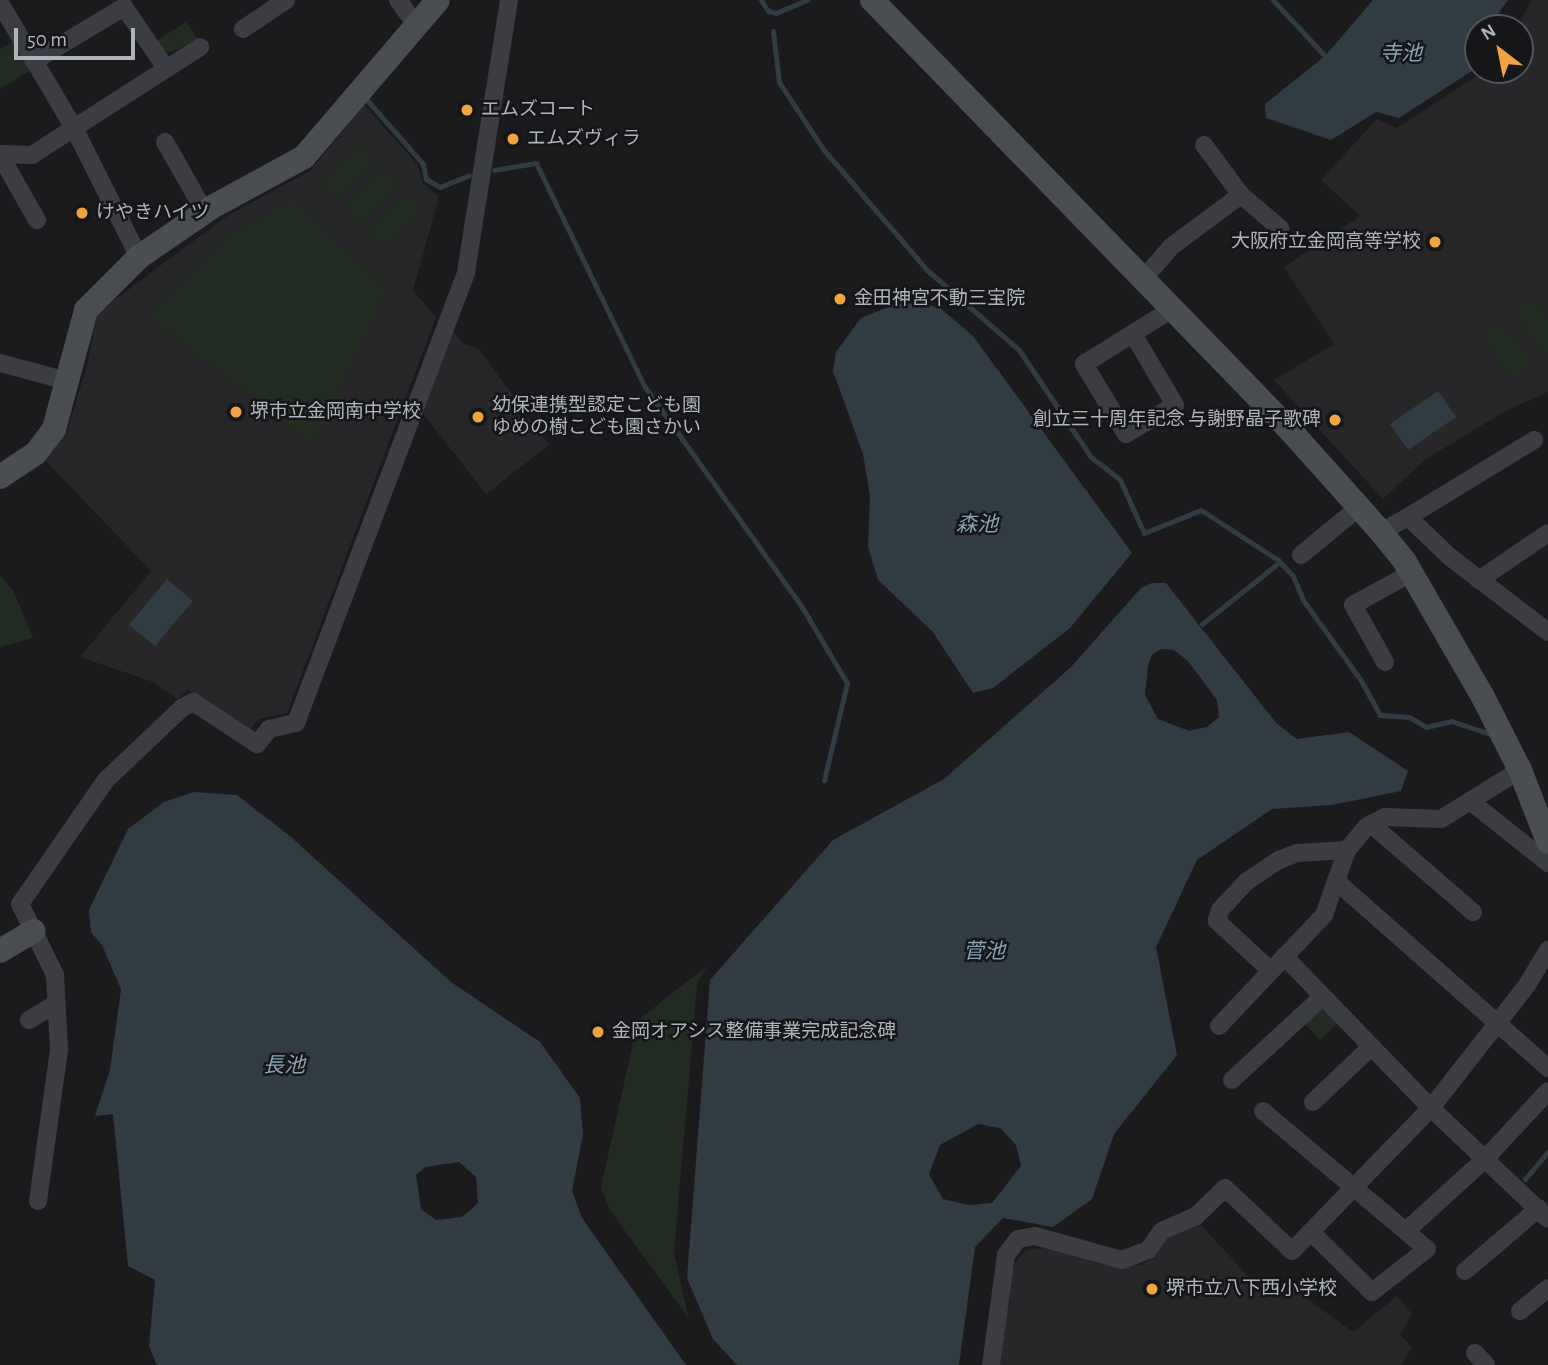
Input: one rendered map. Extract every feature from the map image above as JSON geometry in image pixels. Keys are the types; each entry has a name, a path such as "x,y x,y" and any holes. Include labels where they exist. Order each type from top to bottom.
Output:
{"street":[{"path":"243,29 286,0"},
{"path":"398,0 409,15"},
{"path":"0,477 36,453 54,429 86,310 139,257 205,212 304,158 438,0"},
{"path":"38,1201 59,1049 54,975 20,904 106,780 164,721 193,702 257,744 269,729 296,723 466,272 509,0"},
{"path":"872,0 1172,309 1381,533 1411,573 1520,770 1545,826"},
{"path":"0,3 75,130 139,257"},
{"path":"34,61 124,7 166,68"},
{"path":"37,220 0,155 32,155 75,130 200,47"},
{"path":"165,142 205,212"},
{"path":"1204,145 1241,195 1281,229"},
{"path":"1143,279 1172,246 1241,195"},
{"path":"1133,334 1175,405 1126,434 1084,364 1172,309"},
{"path":"0,363 67,381"},
{"path":"1381,533 1534,440"},
{"path":"1301,555 1359,507"},
{"path":"1408,517 1479,580 1548,632"},
{"path":"1479,580 1548,533"},
{"path":"1385,662 1353,605 1411,573"},
{"path":"1219,1026 1324,915 1347,850 1371,824 1385,817 1441,819 1520,770"},
{"path":"1471,801 1548,863"},
{"path":"1371,824 1473,912"},
{"path":"1271,971 1217,921 1220,910 1246,882 1279,860 1297,853 1347,850"},
{"path":"1336,881 1548,1068"},
{"path":"0,951 33,931"},
{"path":"991,1365 1006,1255 1018,1239 1035,1236 1122,1260 1148,1250 1162,1231 1196,1216 1225,1188 1292,1251 1431,1108 1498,1023 1548,950"},
{"path":"1284,957 1431,1108 1543,1214 1465,1271"},
{"path":"1232,1080 1322,996"},
{"path":"29,1020 56,1004"},
{"path":"1313,1102 1371,1047"},
{"path":"1407,1230 1486,1158 1548,1091"},
{"path":"1263,1111 1357,1186 1427,1249 1372,1292 1312,1233"},
{"path":"1520,1311 1548,1287"}],"shaded area":[{"name":"大阪府立金岡高等学校","path":"1532,0 1548,0 1548,392 1507,410 1426,459 1383,499 1274,380 1334,344 1284,267 1360,216 1321,180 1377,119 1397,128 1465,84 1534,84 1534,14 1524,14"},
{"path":"186,22 198,39 171,52 164,51 156,41"},
{"path":"14,41 31,70 0,89 0,49"},
{"name":"堺市立金岡南中学校","path":"364,105 417,164 423,183 439,197 413,290 436,317 287,713 259,719 249,731 188,690 178,699 153,682 80,657 151,571 46,461 67,431 87,366 97,313 227,216 310,171"},
{"path":"358,143 377,162 337,201 318,182"},
{"path":"383,168 400,187 359,226 342,207"},
{"path":"405,193 423,211 383,250 365,231"},
{"path":"292,199 388,290 314,446 147,316 231,234"},
{"path":"1533,296 1548,317 1548,353 1544,356 1512,311"},
{"path":"1502,320 1535,366 1514,381 1481,335"},
{"name":"幼保連携型認定こども園 ゆめの樹こども園さかい","path":"452,330 464,344 478,348 549,445 486,494 421,411"},
{"path":"0,575 14,592 33,638 0,647"},
{"path":"707,966 697,984 674,1254 689,1319 610,1210 601,1187 638,1020"},
{"path":"1318,1010 1326,1010 1338,1023 1320,1040 1304,1023"},
{"name":"堺市立八下西小学校","path":"1198,1222 1250,1278 1284,1282 1353,1332 1397,1296 1412,1314 1400,1334 1412,1348 1401,1365 998,1365 1013,1266 1026,1250 1049,1247 1100,1264 1141,1265 1153,1258 1167,1239"}],"water":[{"name":"寺池","path":"1373,0 1508,0 1498,14 1464,14 1464,76 1399,118 1376,112 1331,140 1266,118 1265,104 1325,56"},
{"name":"森池","path":"923,303 941,309 973,336 1132,553 1070,628 993,688 973,693 932,631 878,580 868,547 870,496 863,454 833,371 836,352 861,318 896,304"},
{"path":"1438,391 1456,417 1408,450 1390,424"},
{"path":"167,579 193,601 155,646 129,625"},
{"name":"菅池","path":"1152,583 1166,583 1277,724 1297,739 1349,732 1408,771 1401,791 1332,805 1272,809 1197,860 1156,947 1177,1055 1114,1134 1092,1199 1053,1227 1003,1218 975,1247 959,1365 737,1365 713,1339 687,1278 710,980 833,840 944,779 1071,667 1141,588","holes":["1161,649 1174,650 1188,661 1217,700 1219,717 1207,727 1189,731 1158,719 1145,695 1148,666 1152,655","978,1124 1000,1128 1016,1145 1021,1166 992,1203 969,1205 943,1199 929,1174 940,1145"]},
{"name":"長池","path":"194,792 237,795 291,837 451,982 540,1042 580,1098 583,1135 572,1191 582,1218 686,1365 157,1365 149,1346 155,1280 128,1266 113,1114 95,1116 110,1070 121,989 102,945 91,932 89,910 128,829 164,802","holes":["459,1162 476,1177 478,1203 462,1217 436,1220 421,1209 416,1175 425,1167"]}],"waterway":[{"path":"761,0 768,11 776,13 807,0"},
{"path":"1273,0 1325,56"},
{"path":"773,31 779,82 823,149 927,270 1019,350 1091,457 1120,480 1144,533 1201,510 1278,560 1293,576 1303,600 1360,679 1380,715 1409,717 1426,727 1451,721 1490,734"},
{"path":"367,100 423,164 426,179 440,187 469,175"},
{"path":"494,170 536,163 645,387 802,607 847,683 824,780"},
{"path":"1202,624 1276,565"},
{"path":"1525,1179 1548,1152"}],"place":[{"name":"エムズコート","path":"467,110"},
{"name":"エムズヴィラ","path":"513,139"},
{"name":"けやきハイツ","path":"82,213"},
{"name":"大阪府立金岡高等学校","path":"1435,242"},
{"name":"金田神宮不動三宝院","path":"840,299"},
{"name":"堺市立金岡南中学校","path":"236,412"},
{"name":"幼保連携型認定こども園 ゆめの樹こども園さかい","path":"478,417"},
{"name":"創立三十周年記念 与謝野晶子歌碑","path":"1335,420"},
{"name":"金岡オアシス整備事業完成記念碑","path":"598,1032"},
{"name":"堺市立八下西小学校","path":"1152,1289"}]}
